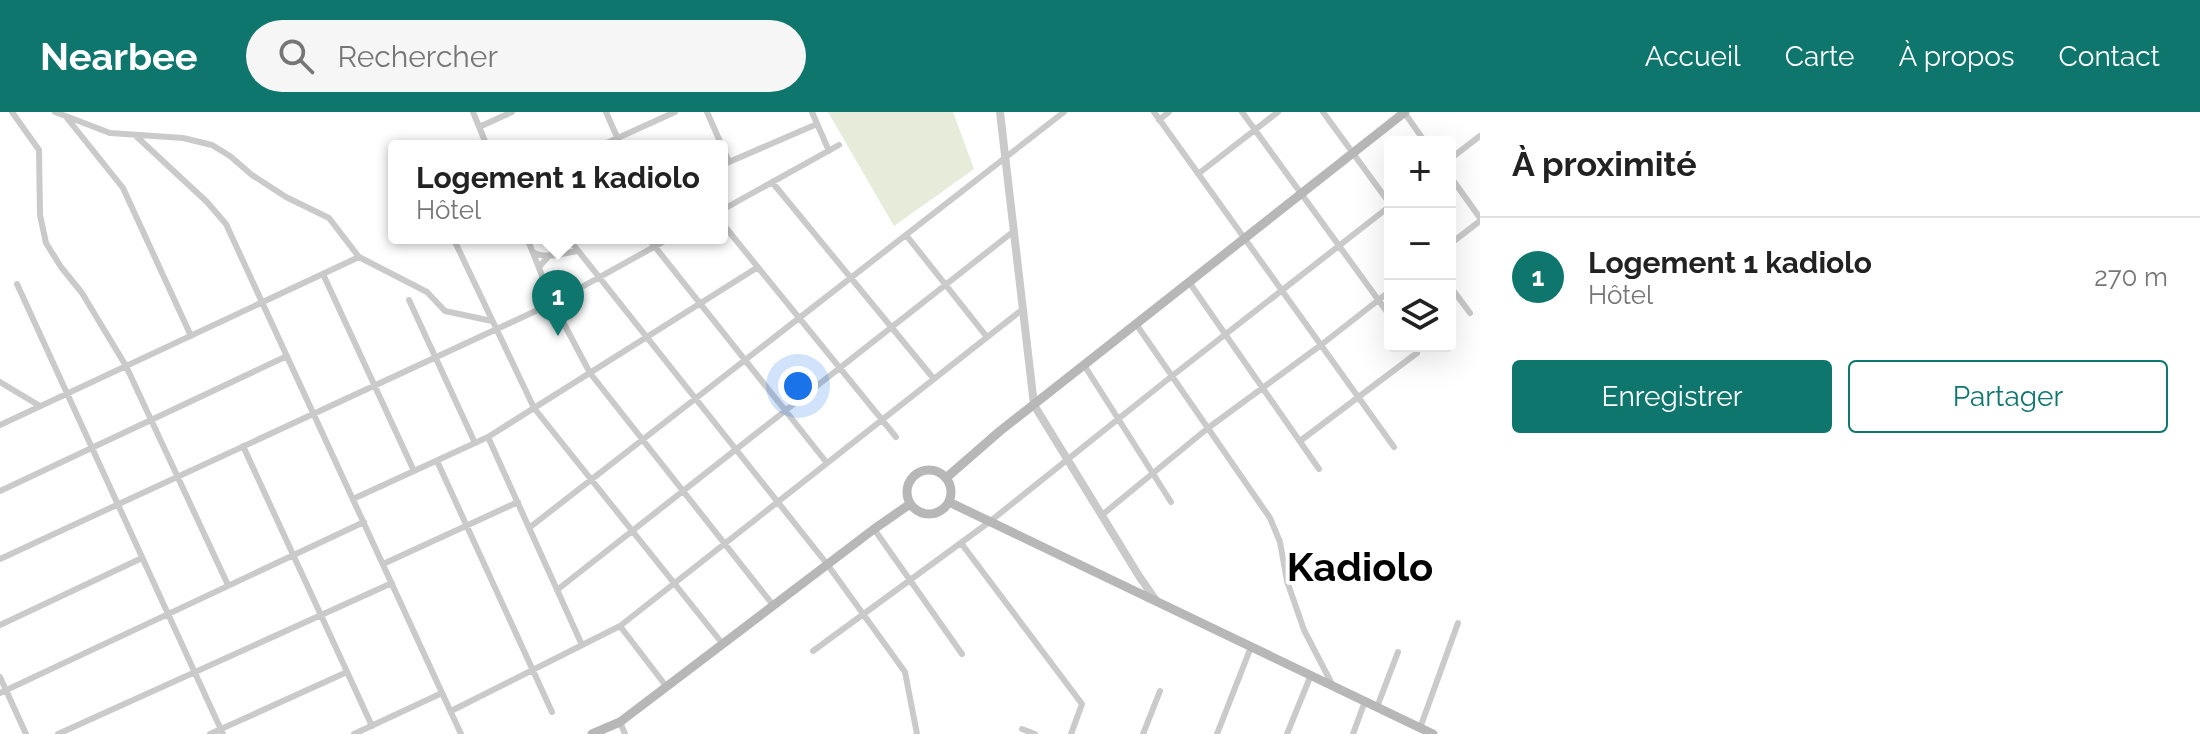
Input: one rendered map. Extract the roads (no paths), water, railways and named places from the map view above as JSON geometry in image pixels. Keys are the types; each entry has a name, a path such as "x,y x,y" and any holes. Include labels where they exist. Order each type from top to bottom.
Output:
{"main road":[{"path":"946,478 1404,112"},
{"path":"934,470 946,478 951,490 944,509 930,514 916,510 910,504 907,486 914,476 934,470"},
{"path":"949,502 1433,734"},
{"path":"592,734 620,722 910,504"}],"street":[{"path":"12,112 39,150 40,215 46,243 82,293 126,366 228,585"},
{"path":"55,112 110,133 183,138 212,145 286,197 329,218 359,257 427,292 445,311 492,321"},
{"path":"473,112 484,140"},
{"path":"479,127 512,112"},
{"path":"606,112 617,138"},
{"path":"613,140 675,112"},
{"path":"707,112 719,140"},
{"path":"812,112 829,151"},
{"path":"1000,112 1034,405 1159,604"},
{"path":"529,528 1064,112"},
{"path":"1154,112 1394,447"},
{"path":"1159,120 1169,112"},
{"path":"1242,112 1384,308"},
{"path":"1198,174 1278,112"},
{"path":"1323,112 1384,197"},
{"path":"1404,112 1421,136"},
{"path":"65,116 123,188 191,336"},
{"path":"728,163 817,124"},
{"path":"136,136 207,202 226,224 461,734"},
{"path":"1456,154 1480,136"},
{"path":"728,207 839,145"},
{"path":"772,182 934,379"},
{"path":"1456,185 1480,220 1456,239"},
{"path":"813,651 988,523 1386,208"},
{"path":"728,230 896,437"},
{"path":"557,590 1014,231"},
{"path":"906,235 987,337"},
{"path":"456,244 534,408 722,643"},
{"path":"530,244 553,303 590,373 773,605"},
{"path":"539,267 560,244"},
{"path":"572,244 827,564 905,672 917,734"},
{"path":"652,244 827,463"},
{"path":"0,559 553,303 659,244"},
{"path":"533,252 548,257 578,251"},
{"path":"0,425 359,257"},
{"path":"353,499 488,437 758,267"},
{"path":"323,274 414,471"},
{"path":"1189,282 1319,469"},
{"path":"17,284 222,732"},
{"path":"1456,294 1470,313"},
{"path":"1102,515 1208,428 1384,296"},
{"path":"409,300 475,443"},
{"path":"451,711 620,626 1023,309"},
{"path":"1136,324 1270,518 1280,542 1287,581 1304,630 1333,686"},
{"path":"1300,441 1416,352"},
{"path":"0,491 287,356"},
{"path":"1084,365 1171,502"},
{"path":"0,382 40,406"},
{"path":"488,437 582,645"},
{"path":"243,446 372,726"},
{"path":"437,461 552,712"},
{"path":"383,564 518,502"},
{"path":"3,692 364,522"},
{"path":"874,529 962,654"},
{"path":"961,543 1082,704 1071,734"},
{"path":"0,625 142,558"},
{"path":"58,734 392,583"},
{"path":"1420,728 1458,623"},
{"path":"620,626 666,686"},
{"path":"1217,734 1251,647"},
{"path":"1377,707 1398,652"},
{"path":"210,734 222,732 347,672"},
{"path":"1287,734 1311,675"},
{"path":"0,677 3,692 26,734"},
{"path":"1143,734 1160,691"},
{"path":"354,734 442,693"},
{"path":"1353,734 1365,701"},
{"path":"620,722 625,734"},
{"path":"1022,729 1035,734"}],"place":[{"name":"Logement 1 kadiolo","path":"558,336"}],"district":[{"name":"Kadiolo","path":"1360,566"}]}
